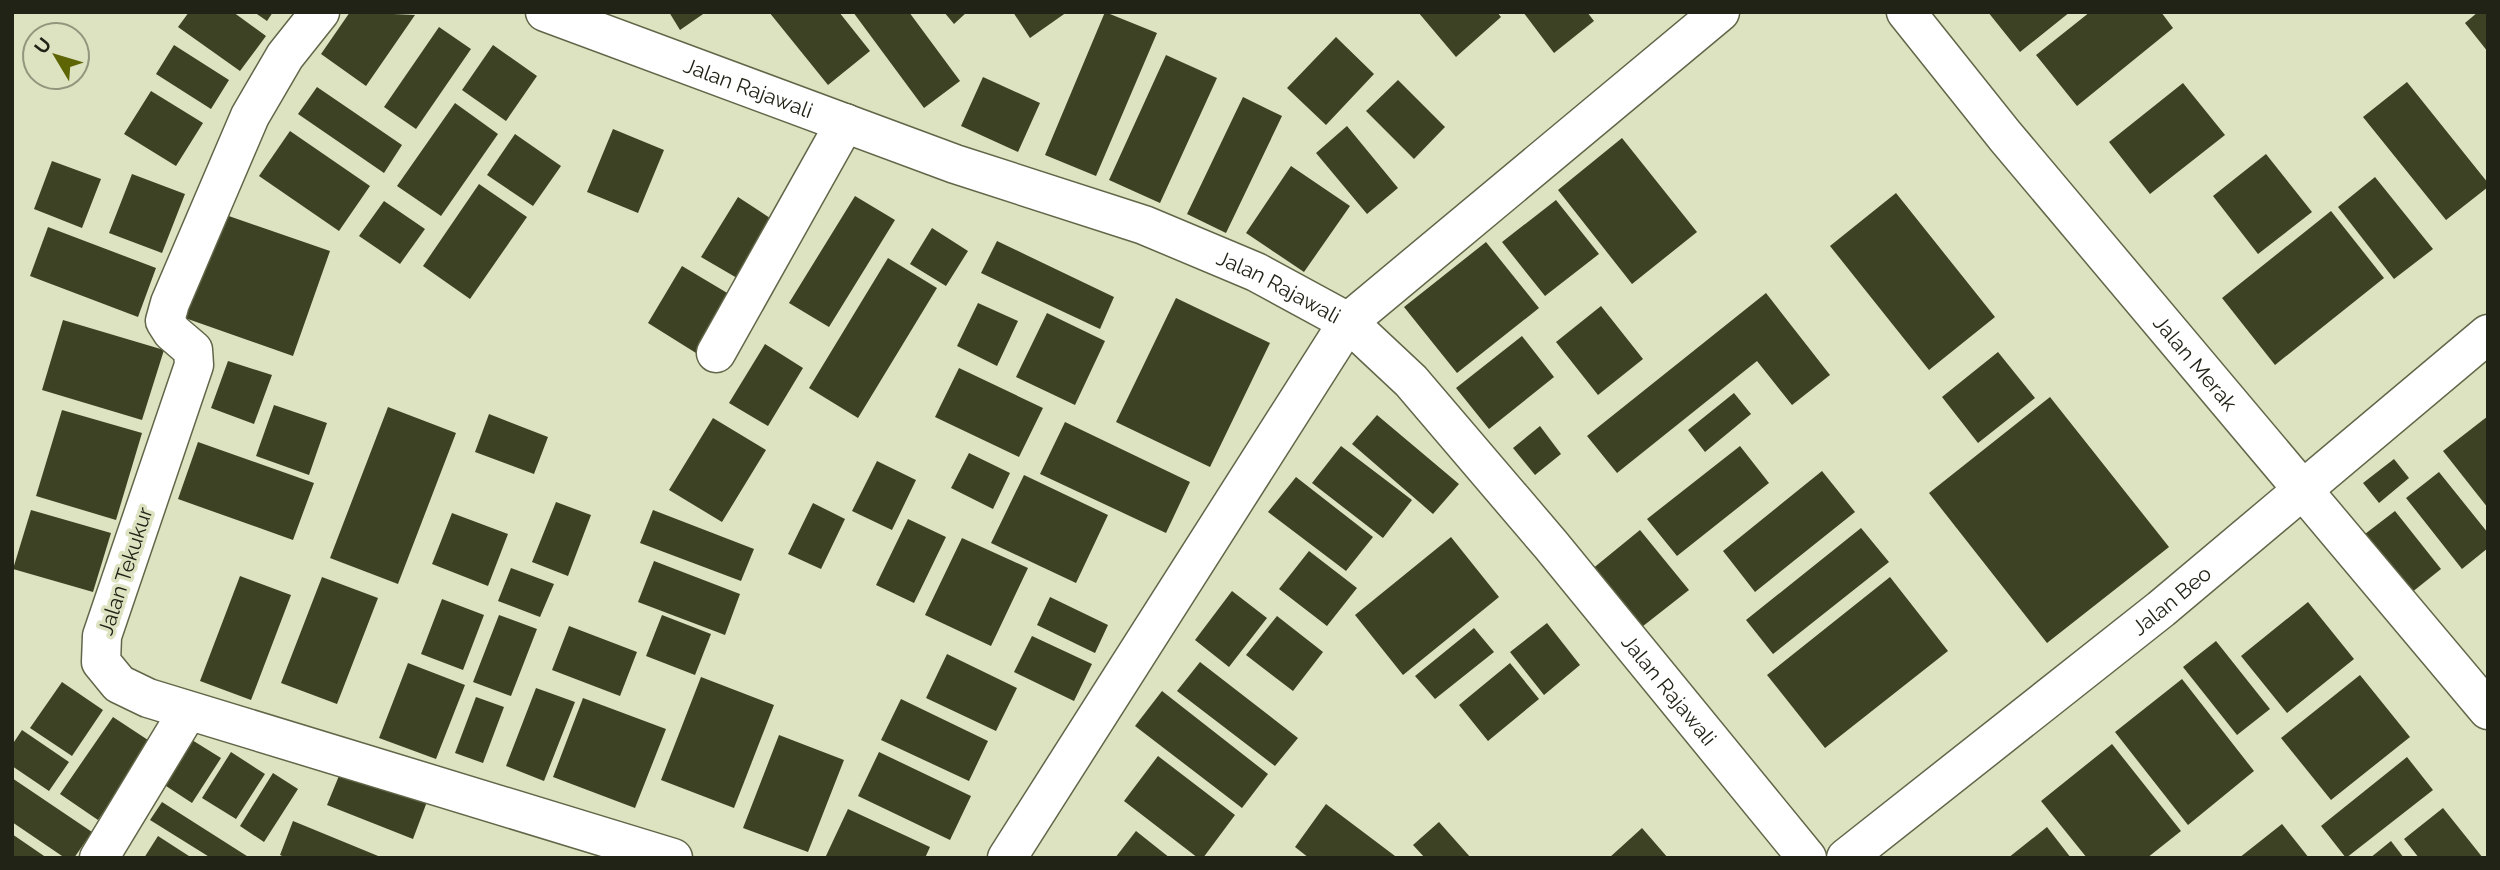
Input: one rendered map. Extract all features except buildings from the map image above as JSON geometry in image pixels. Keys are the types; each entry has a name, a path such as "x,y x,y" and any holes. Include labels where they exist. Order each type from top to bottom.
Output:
{"street":[{"name":"Jalan Tekukur","path":"320,12 285,55 250,116 170,303 166,321 172,332 193,350 194,365 102,636 101,662 119,684 148,698 673,858"},
{"name":"Jalan Rajawali","path":"545,12 955,164 1144,225 1256,272 1348,322 1420,391 1807,858"},
{"path":"1007,858 1348,322 1720,12"},
{"name":"Jalan Merak","path":"1906,12 2005,136 2488,710"},
{"path":"716,353 845,123"},
{"name":"Jalan Beo","path":"1846,858 2161,609 2488,334"},
{"path":"99,858 188,711"}]}
